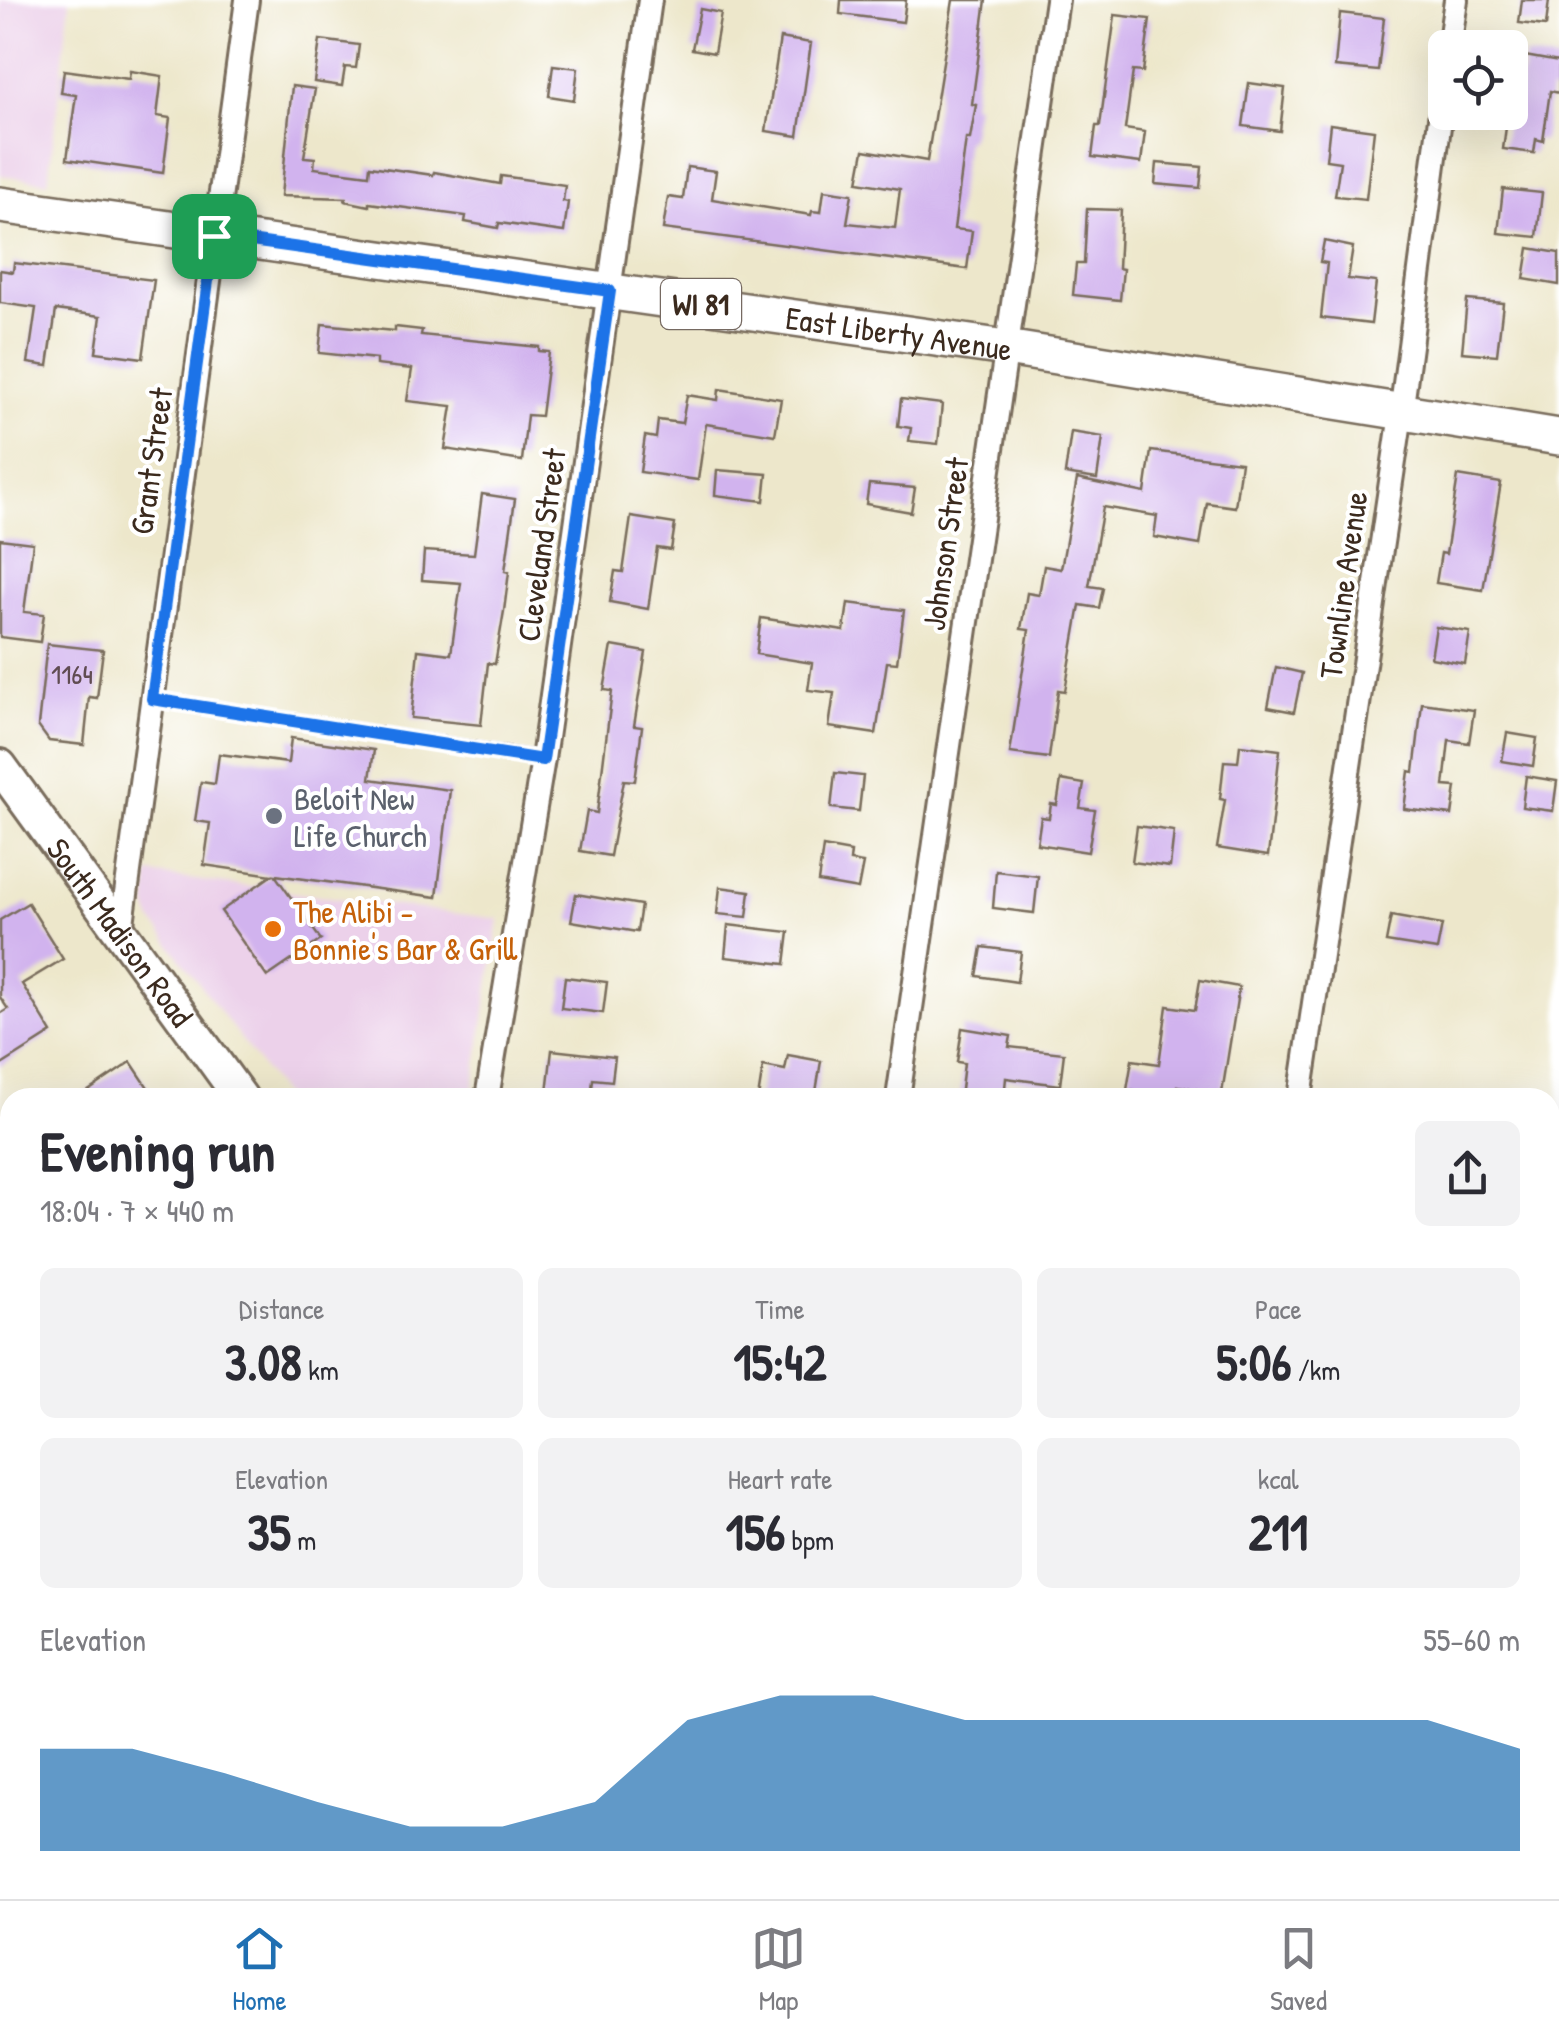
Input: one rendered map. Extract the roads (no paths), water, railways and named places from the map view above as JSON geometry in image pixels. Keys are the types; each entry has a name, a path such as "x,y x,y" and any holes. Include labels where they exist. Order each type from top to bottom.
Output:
{"main road":[{"name":"East Liberty Avenue","path":"0,206 1006,348 1559,437"},
{"name":"South Madison Road","path":"0,766 234,1088"}],"street":[{"name":"Grant Street","path":"121,931 247,0"},
{"name":"Cleveland Street","path":"489,1088 543,760 650,0"},
{"name":"Johnson Street","path":"899,1088 1058,0"},
{"path":"1452,30 1456,0"},
{"name":"Townline Avenue","path":"1301,1088 1438,130"}],"lane":[{"path":"152,699 543,760"}],"place":[{"name":"Beloit New Life Church","path":"274,816"},
{"name":"The Alibi - Bonnie's Bar & Grill","path":"273,929"}]}
